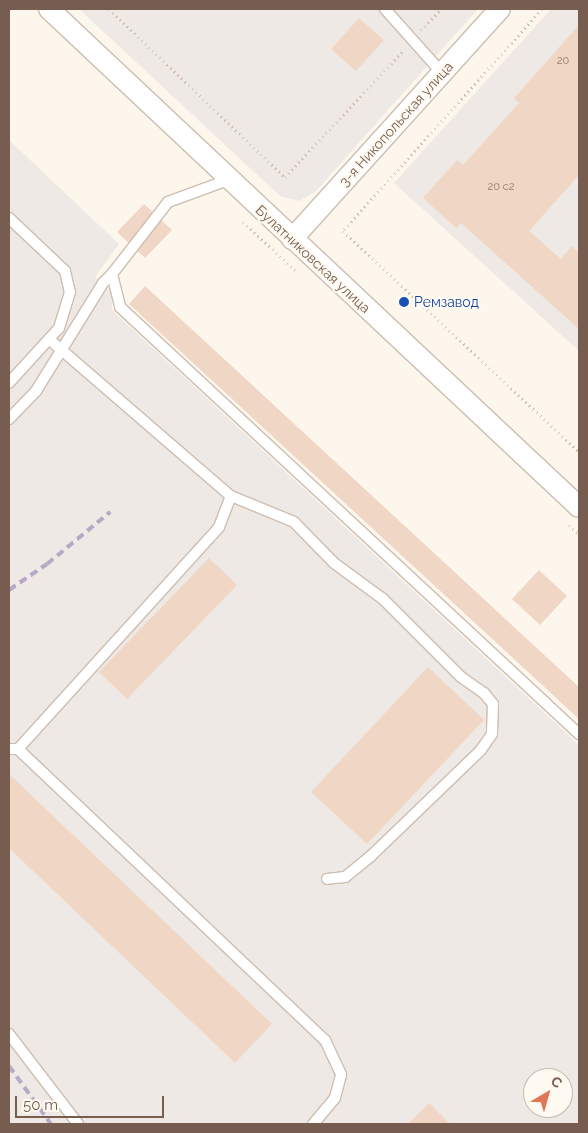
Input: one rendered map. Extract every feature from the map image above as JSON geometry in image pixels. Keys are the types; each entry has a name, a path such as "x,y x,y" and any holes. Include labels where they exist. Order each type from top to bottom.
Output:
{"street":[{"name":"Булатниковская улица","path":"49,9 228,180 579,507"},
{"name":"3-я Никопольская улица","path":"292,239 500,9"}],"lane":[{"path":"385,9 442,73"},
{"path":"9,419 36,391 103,283 168,202 228,180"},
{"path":"9,218 65,271 70,292 68,308 50,340 9,383"},
{"path":"112,274 120,307 579,734"},
{"path":"50,340 231,496 294,522 334,562 382,599 461,678 484,693 494,704 492,734 481,750 371,856 346,877 328,880"},
{"path":"231,496 219,527 13,749 325,1040 341,1075 335,1098 313,1124"},
{"path":"9,1034 78,1124"}],"path":[{"path":"109,9 285,178 441,9"},
{"path":"542,9 343,231 579,452"}],"shaded area":[{"path":"79,9 478,9 316,191 299,201 280,196"},
{"path":"551,9 579,9 579,351 394,183"},
{"path":"9,140 119,244 95,277 112,291 112,310 579,745 579,1124 9,1124"}],"building":[{"path":"359,18 384,40 356,71 331,49"},
{"path":"579,25 579,175 529,231 561,259 572,246 579,253 579,329 461,223 456,228 423,198 457,160 463,165 519,103 514,98"},
{"path":"144,204 172,230 145,258 117,232"},
{"path":"145,286 579,687 579,719 129,304"},
{"path":"209,558 237,585 127,699 99,672"},
{"path":"539,570 567,596 540,625 512,599"},
{"path":"428,667 484,720 367,844 311,792"},
{"path":"9,774 272,1024 235,1063 9,848"},
{"path":"429,1103 450,1124 408,1124"}],"railway":[{"path":"9,590 47,564 110,512"},
{"path":"9,1066 51,1124"}],"place":[{"name":"Ремзавод","path":"404,302"}]}
